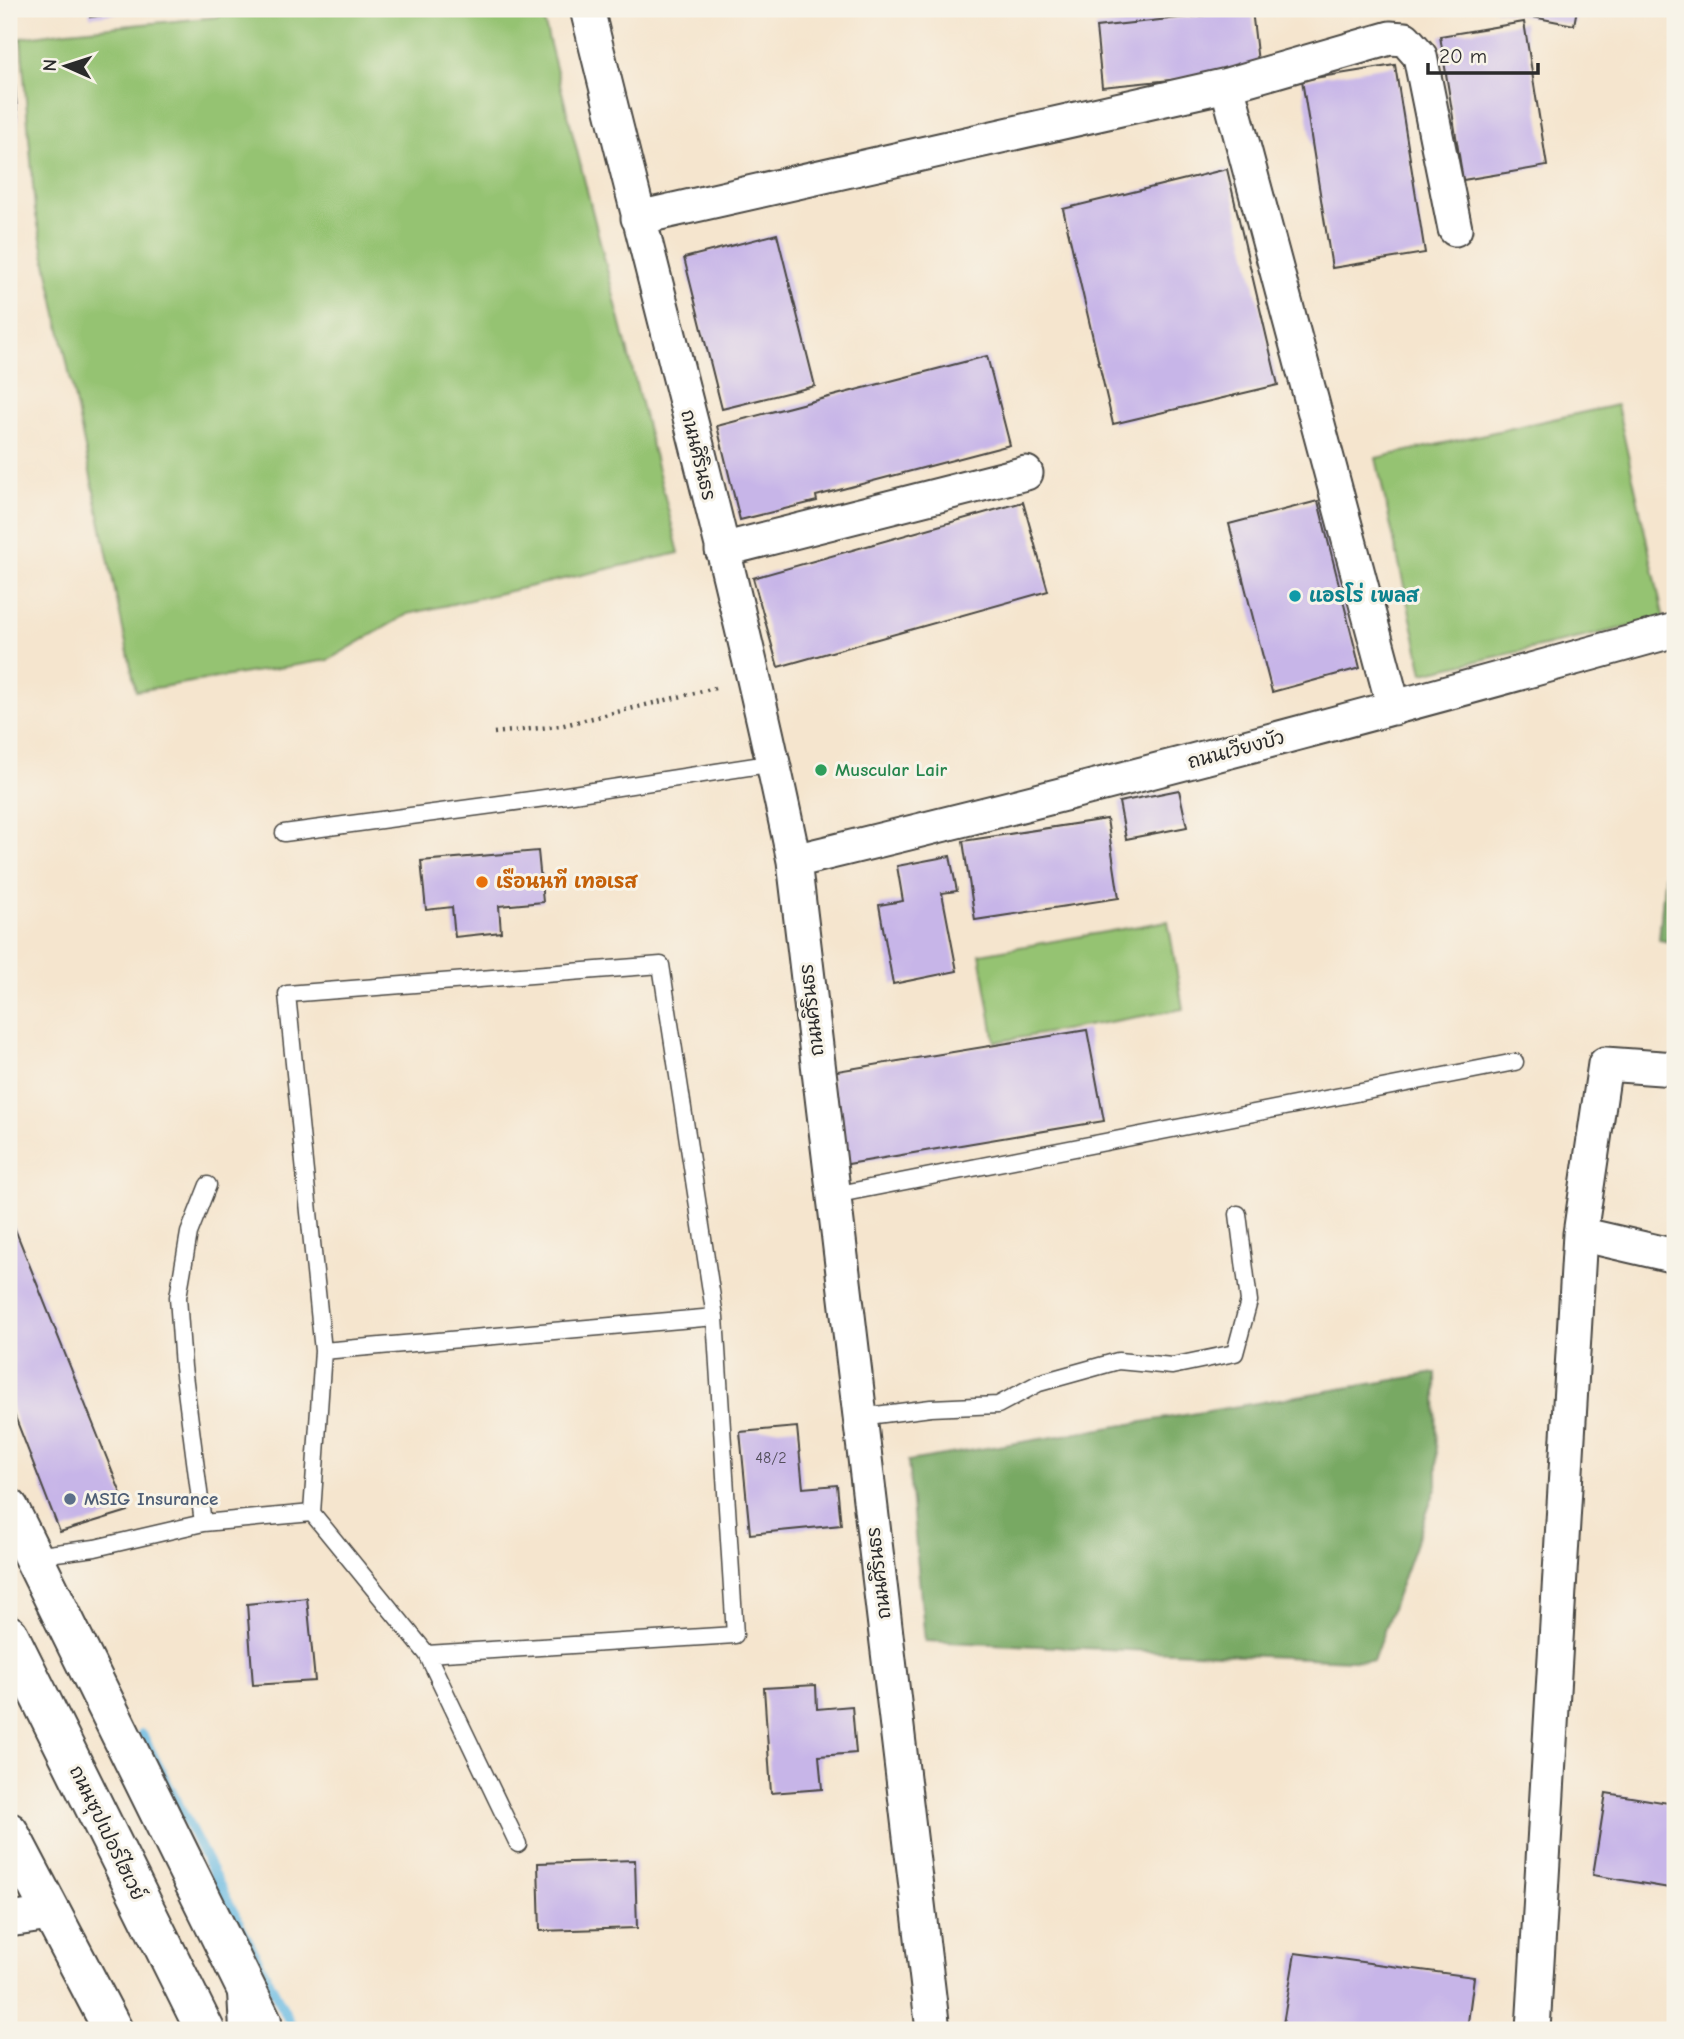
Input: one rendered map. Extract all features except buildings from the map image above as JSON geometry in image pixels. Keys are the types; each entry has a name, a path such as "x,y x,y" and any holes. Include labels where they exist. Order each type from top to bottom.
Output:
{"main road":[{"path":"9,1508 267,2030"},
{"name":"ถนนซุปเปอร์ไฮเวย์","path":"9,1635 205,2030"},
{"path":"9,1832 113,2030"},
{"path":"247,1992 249,2030"}],"street":[{"name":"ถนนศิรินธร","path":"587,9 754,679 794,861 933,2030"},
{"path":"638,218 1227,85 1390,38 1405,39 1420,56 1455,229"},
{"path":"1227,85 1394,708"},
{"path":"722,550 1026,473"},
{"name":"ถนนเวียงบัว","path":"794,861 1044,801 1675,630"},
{"path":"1533,2030 1580,1234 1605,1064 1675,1069"},
{"path":"1580,1234 1675,1256"},
{"path":"9,1920 50,1914"}],"lane":[{"path":"284,833 560,796 774,762"},
{"path":"427,1654 735,1635 715,1317 662,965 287,994 323,1351 312,1513 427,1654 518,1844"},
{"path":"834,1195 1515,1062"},
{"path":"203,1523 183,1367 178,1297 189,1233 208,1185"},
{"path":"860,1417 931,1408 998,1405 1039,1383 1118,1361 1172,1366 1235,1353 1249,1301 1238,1214"},
{"path":"323,1351 715,1317"},
{"path":"31,1557 95,1548 203,1523 312,1513"}],"path":[{"path":"494,733 560,726 754,679"}],"green space":[{"path":"229,9 541,9 679,553 408,614 328,660 136,691 35,210 21,38 218,17"},
{"path":"1617,405 1664,619 1423,673 1376,458"},
{"path":"1675,757 1675,943 1659,940"},
{"path":"1168,921 1183,1009 995,1042 980,954"},
{"path":"1436,1373 1437,1485 1373,1661 925,1641 908,1461"}],"waterway":[{"path":"142,1734 294,2030"}],"place":[{"name":"แอรโร่ เพลส","path":"1295,596"},
{"name":"Muscular Lair","path":"821,770"},
{"name":"เรือนนที เทอเรส","path":"482,882"},
{"name":"MSIG Insurance","path":"70,1499"}]}
